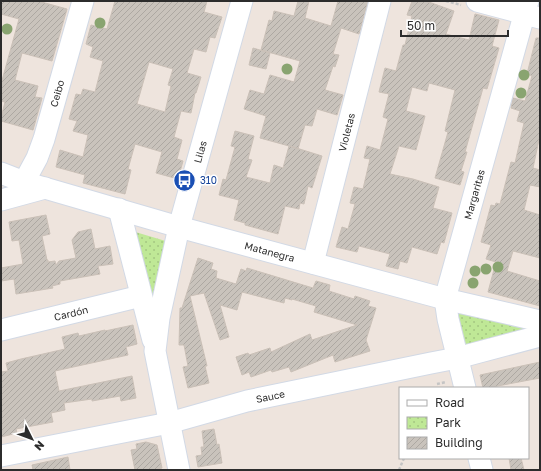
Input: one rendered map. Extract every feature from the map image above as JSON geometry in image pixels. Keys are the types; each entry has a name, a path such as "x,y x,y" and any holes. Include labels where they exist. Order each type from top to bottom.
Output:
{"street":[{"name":"Ceibo","path":"24,182 37,158 44,139 83,1"},
{"name":"Lilas","path":"155,350 159,318 180,227 242,1"},
{"name":"Violetas","path":"313,263 380,1"},
{"path":"472,3 531,11"},
{"name":"Margaritas","path":"465,387 448,319 445,299 531,11"},
{"name":"Matanegra","path":"1,173 24,182 180,227 445,299 540,321"},
{"path":"1,200 46,188"},
{"name":"Lilas","path":"119,209 155,350 179,470"},
{"name":"Cardón","path":"1,330 141,296"},
{"name":"Sauce","path":"1,456 169,423 248,401 458,358 540,336"},
{"path":"479,459 482,470"}],"path":[{"path":"446,1 472,3"},
{"path":"399,470 404,459"}],"green space":[{"path":"132,231 169,242 154,319"},
{"path":"457,305 540,331 467,350 459,320"}],"building":[{"path":"1,1 38,1 67,9 52,61 22,53 15,80 38,86 35,97 42,98 33,130 1,121 5,102 1,101 1,84 19,19 1,14"},
{"path":"115,1 207,1 204,12 222,17 215,38 210,37 206,52 194,49 187,73 201,77 195,93 191,113 181,111 174,137 182,140 177,159 183,161 178,179 156,173 162,152 135,144 128,169 131,170 125,194 83,183 85,175 56,167 60,150 83,157 88,135 73,131 77,121 69,119 76,94 81,95 83,89 95,92 103,61 90,57 93,47 86,44 91,25 107,29","holes":["149,62 173,69 168,85 171,86 165,112 137,104"]},
{"path":"298,1 309,1 305,18 331,26 338,1 368,1 359,34 341,28 333,54 339,55 335,67 333,66 325,90 343,95 337,115 317,109 312,126 305,125 298,149 322,156 312,188 308,186 304,204 300,203 299,209 285,206 278,234 245,225 245,223 234,220 239,200 219,195 223,179 226,180 235,147 231,146 235,131 254,136 248,159 252,160 246,177 270,183 274,165 283,168 289,146 260,138 266,116 244,109 250,90 264,94 270,75 294,82 300,61 261,50 269,20 272,21 274,11 294,16"},
{"path":"412,1 426,1 454,11 446,34 469,40 475,14 499,20 492,46 499,48 487,89 483,88 465,152 467,152 461,171 464,172 460,185 435,178 448,132 445,131 455,90 429,83 427,91 412,87 406,111 425,116 416,150 399,146 390,174 439,187 433,208 452,213 444,243 441,242 437,254 412,247 407,263 400,261 398,269 386,266 390,254 359,246 357,252 336,247 342,227 348,229 355,204 350,203 354,187 363,189 370,159 364,158 367,146 380,150 388,119 383,117 389,94 379,92 385,68 396,71 403,45 405,45 412,16 407,15"},
{"path":"536,38 540,38 540,135 533,168 540,170 540,187 530,185 524,210 540,215 540,258 513,251 507,271 540,281 540,306 488,292 496,262 486,259 491,245 481,242 491,205 495,206 496,203 500,204 511,162 515,163 524,123 517,121 520,111 511,108 513,98 525,101 532,76 527,74"},
{"path":"253,48 270,53 266,69 249,65"},
{"path":"46,215 50,234 42,236 48,262 55,261 56,265 59,261 76,258 72,240 78,232 91,229 95,249 110,246 113,264 98,266 100,274 60,281 60,284 52,286 53,288 16,294 14,279 1,281 1,268 23,264 19,240 12,241 9,222"},
{"path":"198,258 213,263 211,269 217,271 216,278 236,284 241,269 246,271 247,268 313,288 316,281 330,285 329,291 354,299 355,296 370,301 368,306 376,308 366,340 370,351 335,362 333,355 291,372 289,367 272,372 271,370 251,377 249,372 242,375 236,357 248,353 249,355 270,348 271,352 310,334 312,340 357,325 314,312 316,306 292,299 285,298 284,303 242,292 237,310 220,305 229,337 220,340 204,293 190,296 207,366 205,366 209,383 188,388 183,367 188,366 184,345 179,345 180,308 182,308"},
{"path":"133,325 137,344 126,347 128,355 55,371 59,391 132,376 136,398 121,401 120,396 92,401 92,399 64,403 65,410 51,413 53,422 16,429 17,433 1,437 1,372 8,371 6,363 65,349 62,337 78,333 79,336"},
{"path":"540,362 540,378 492,387 483,387 480,375"},
{"path":"214,429 217,445 219,444 222,463 198,467 196,456 202,455 201,447 204,447 202,431"},
{"path":"146,442 157,445 162,468 153,470 135,470 131,450 137,449 136,444"},
{"path":"68,457 70,470 33,470 32,465"},
{"path":"509,459 521,459 524,470 511,470"}],"place":[{"name":"310","path":"184,180"}]}
